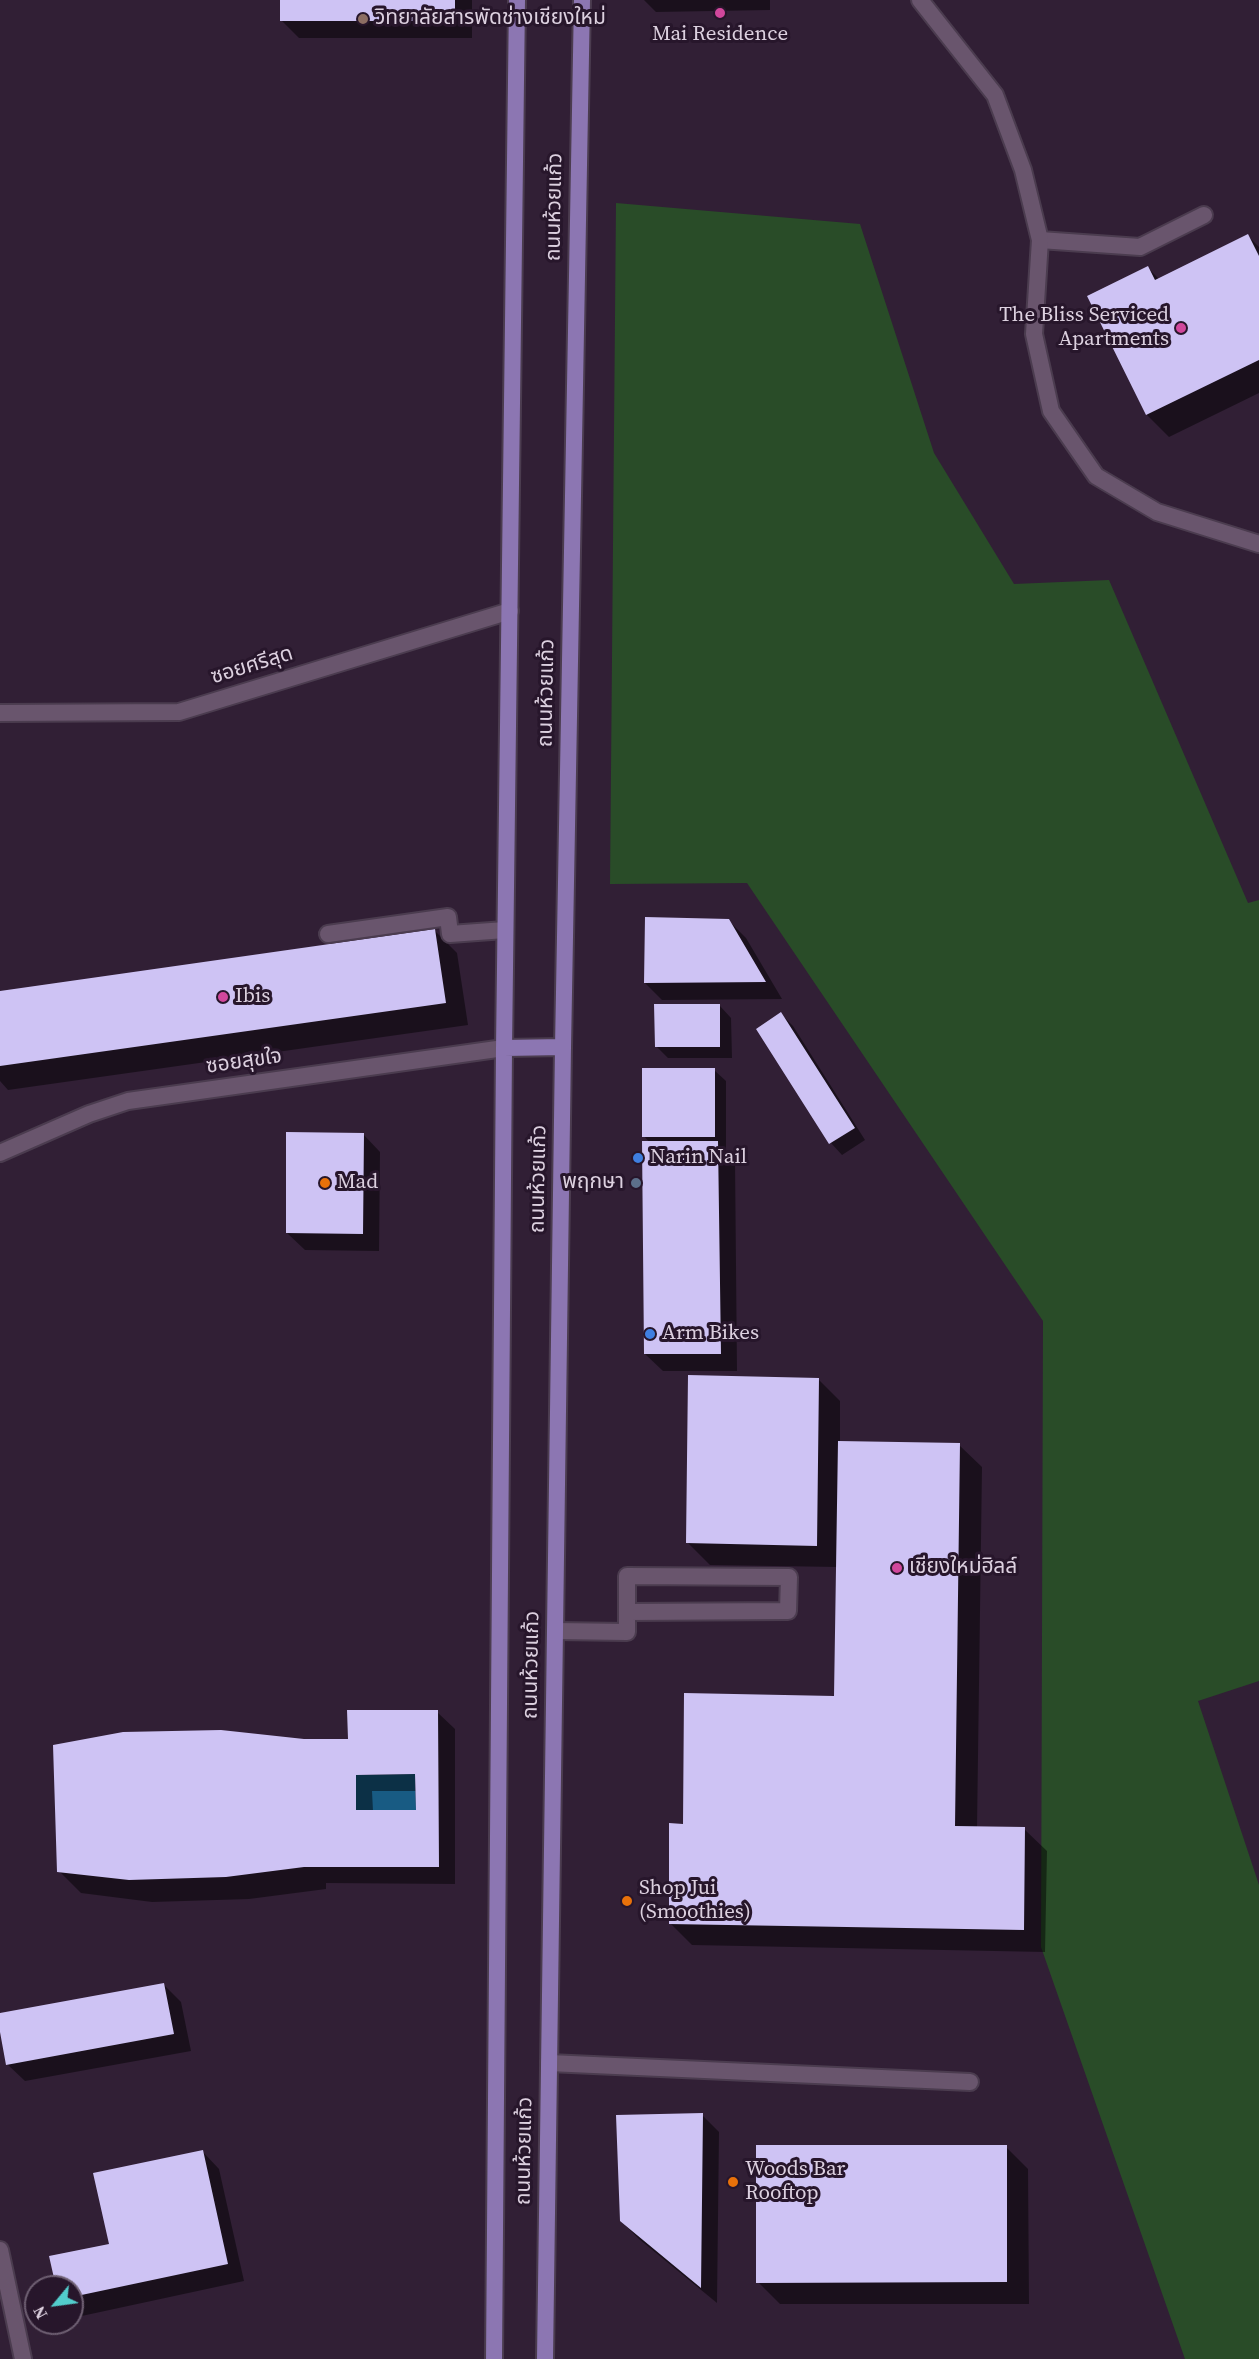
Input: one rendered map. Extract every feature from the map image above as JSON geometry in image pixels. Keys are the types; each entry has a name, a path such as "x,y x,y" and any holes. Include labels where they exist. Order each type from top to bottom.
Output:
{"main road":[{"name":"ถนนห้วยแก้ว","path":"494,2359 504,1048 517,0"},
{"name":"ถนนห้วยแก้ว","path":"545,2359 582,0"},
{"path":"504,1048 564,1047"}],"street":[{"path":"920,0 995,95 1023,170 1040,240 1034,334 1051,411 1096,476 1157,512 1259,544"},
{"path":"1040,240 1140,247 1204,215"},
{"name":"ซอยศรีสุด","path":"0,713 179,712 510,611"},
{"path":"328,934 448,917 443,934 506,930"},
{"name":"ซอยสุขใจ","path":"0,1154 89,1114 128,1101 504,1048"},
{"path":"555,1630 627,1632 627,1612 627,1576 789,1577 788,1611 627,1612"},
{"path":"549,2063 970,2082"},
{"path":"0,2250 23,2359"}],"green space":[{"path":"616,203 860,224 934,453 1014,584 1109,580 1248,903 1259,900 1259,1681 1198,1701 1259,1885 1259,2359 1185,2359 1041,1947 1043,1321 747,883 610,884"}],"water":[{"path":"415,1774 416,1810 356,1810 356,1775"}],"building":[{"path":"280,0 455,0 455,21 280,21"},
{"name":"The Bliss Serviced Apartments","path":"1248,234 1259,256 1259,360 1146,415 1087,296 1148,266 1155,280"},
{"path":"645,917 729,919 766,982 644,983"},
{"name":"Ibis","path":"435,929 446,1003 0,1066 0,991"},
{"path":"654,1004 720,1004 720,1047 655,1047"},
{"path":"781,1012 855,1128 829,1144 756,1029"},
{"path":"642,1068 715,1068 715,1137 642,1137"},
{"name":"Mad","path":"286,1132 364,1133 363,1234 286,1233"},
{"path":"642,1141 718,1141 721,1354 644,1354"},
{"path":"688,1375 819,1378 817,1546 686,1543"},
{"name":"เชียงใหม่ฮิลล์","path":"838,1441 960,1443 955,1826 1025,1827 1024,1930 669,1924 669,1823 683,1824 684,1693 834,1696"},
{"path":"347,1710 438,1710 439,1867 304,1867 226,1877 129,1880 57,1872 53,1745 123,1732 221,1730 304,1739 348,1739","holes":["415,1774 416,1810 356,1810 356,1775"]},
{"path":"164,1983 174,2034 6,2065 0,2032 0,2013"},
{"path":"703,2113 701,2288 620,2221 616,2115"},
{"path":"756,2145 1007,2145 1007,2282 756,2283"},
{"path":"203,2150 228,2264 84,2294 84,2275 53,2275 49,2256 109,2244 93,2173"}],"place":[{"name":"Mai Residence","path":"720,13"},
{"name":"วิทยาลัยสารพัดช่างเชียงใหม่","path":"363,19"},
{"name":"The Bliss Serviced Apartments","path":"1181,328"},
{"name":"Ibis","path":"223,997"},
{"name":"Narin Nail","path":"638,1158"},
{"name":"Mad","path":"325,1183"},
{"name":"พฤกษา","path":"636,1183"},
{"name":"Arm Bikes","path":"650,1334"},
{"name":"เชียงใหม่ฮิลล์","path":"897,1568"},
{"name":"Shop Jui (Smoothies)","path":"627,1901"},
{"name":"Woods Bar Rooftop","path":"733,2182"}]}
